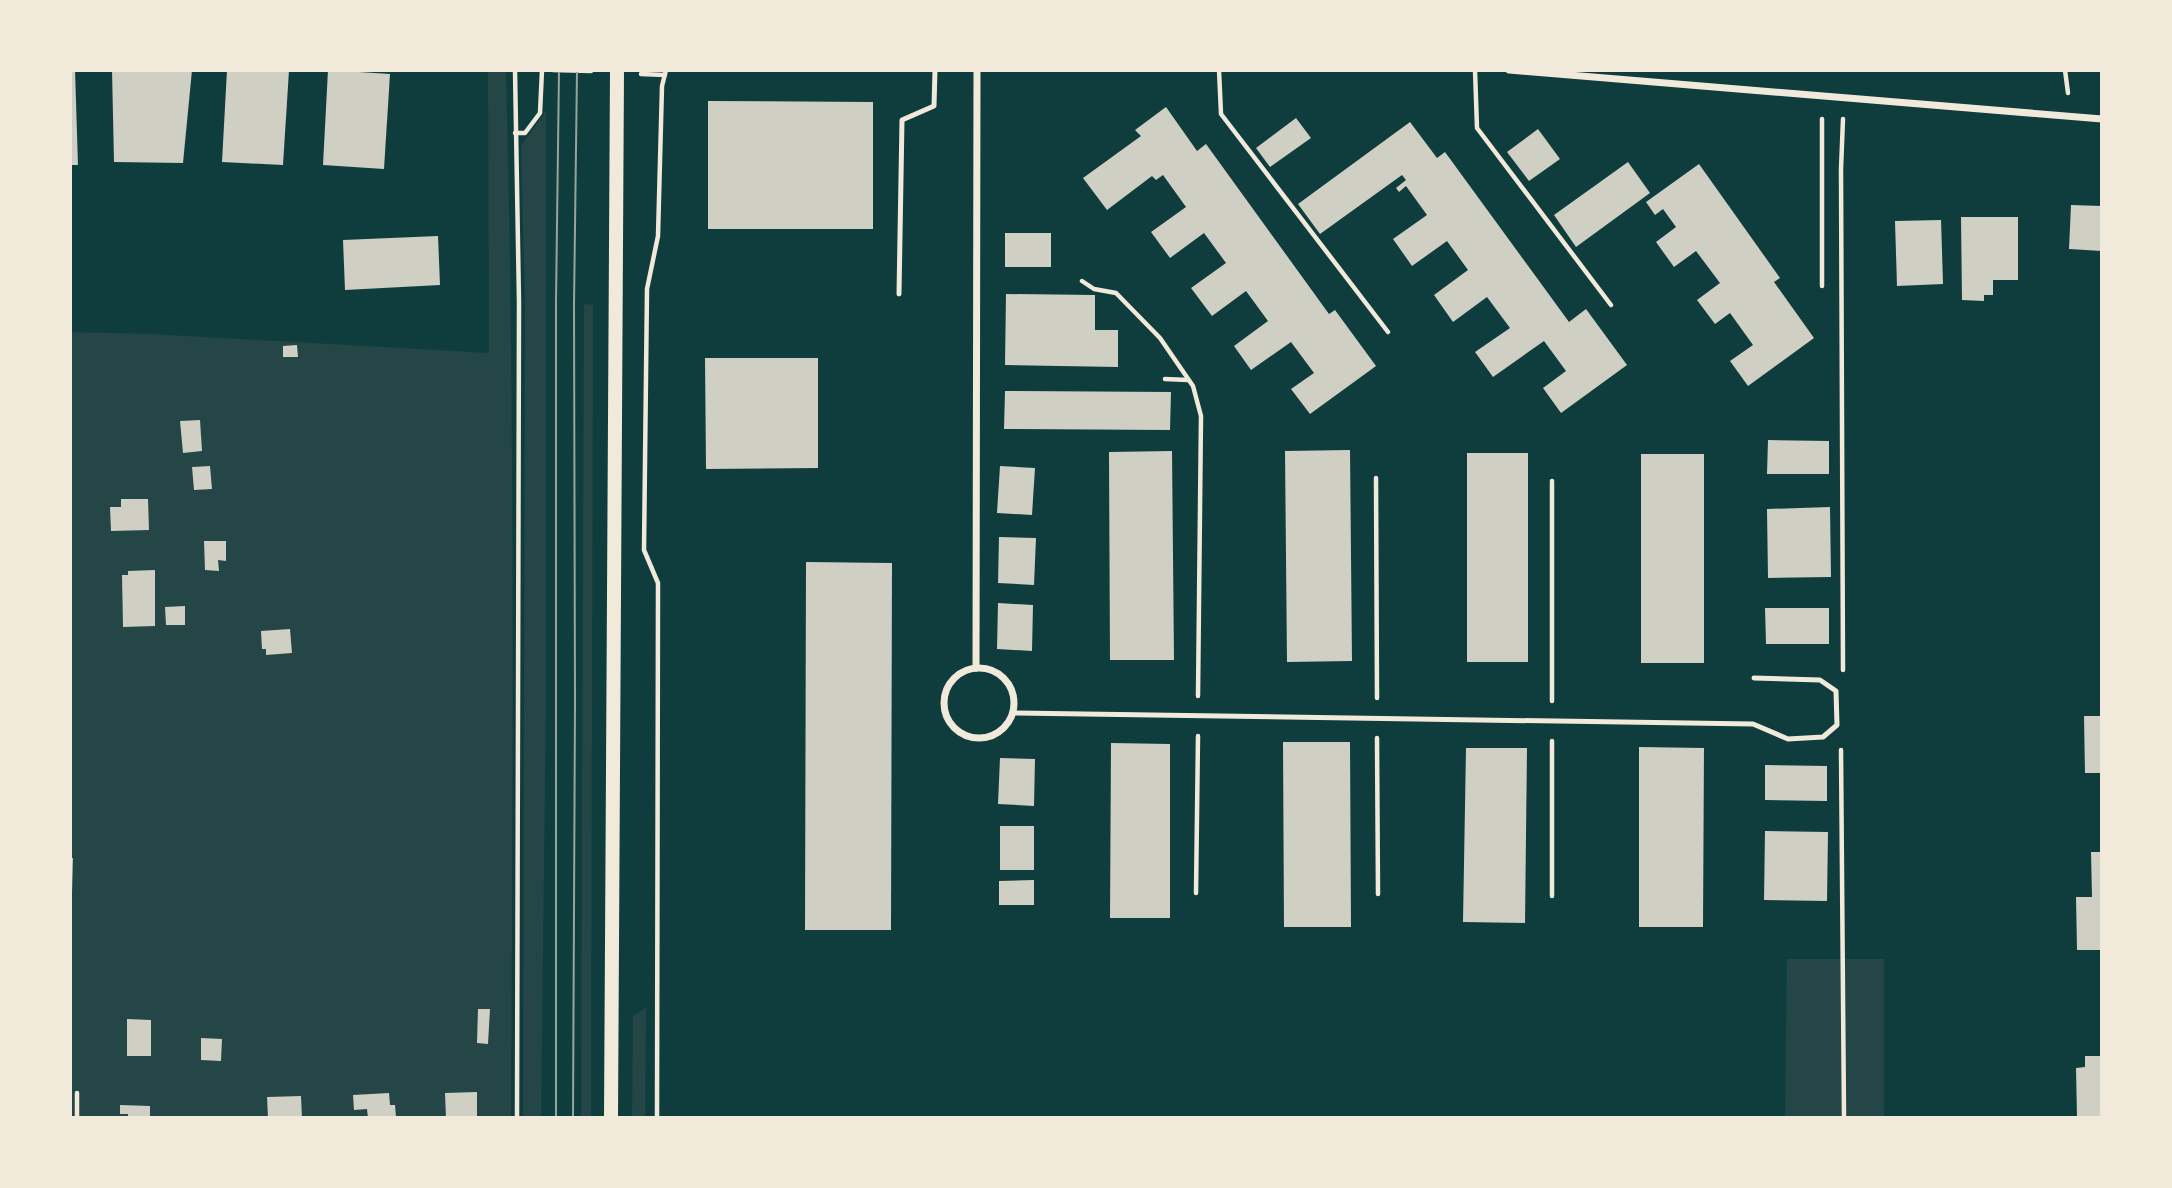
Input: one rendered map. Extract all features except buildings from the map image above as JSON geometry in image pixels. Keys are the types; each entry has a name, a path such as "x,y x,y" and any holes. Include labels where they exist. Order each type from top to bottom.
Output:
{"main road":[{"path":"611,1118 617,70"}],"street":[{"path":"976,668 977,70"},
{"path":"1509,70 1603,74 1844,98 2102,119"},
{"path":"976,668 995,672 1005,680 1012,694 1013,713 1001,731 986,738 974,738 954,728 944,709 947,688 955,677 976,668"}],"lane":[{"path":"899,295 902,120 934,106 935,70"},
{"path":"1013,713 1753,724 1788,739 1824,737 1837,725 1836,691 1820,680 1754,678"}],"path":[{"path":"516,70 519,302 516,1118"},
{"path":"515,133 525,133 540,113 542,70"},
{"path":"553,70 589,71"},
{"path":"657,1118 658,583 644,550 647,289 658,236 662,86 666,70"},
{"path":"1219,70 1220,114 1388,332"},
{"path":"1475,70 1477,128 1611,305"},
{"path":"1822,96 1822,286"},
{"path":"1836,691 1843,670 1841,169 1844,98"},
{"path":"1082,281 1094,289 1116,293 1160,338 1193,386 1202,416 1196,893"},
{"path":"1165,379 1189,380"},
{"path":"1376,478 1378,894"},
{"path":"1552,481 1552,896"},
{"path":"1837,725 1841,740 1844,1118"},
{"path":"77,1093 77,1118"}],"shaded area":[{"path":"488,70 506,70 509,201 513,594 511,1118 70,1118 70,332 489,353"},
{"path":"546,111 546,698 541,1118 523,1118 525,303 521,146"},
{"path":"584,304 593,305 591,1118 581,1118"},
{"path":"1787,959 1884,959 1884,1118 1785,1118"},
{"path":"646,1008 645,1118 632,1118 633,1016"}],"tram line":[{"path":"556,1118 556,302 559,70"},
{"path":"573,1118 574,305 577,70"}]}
